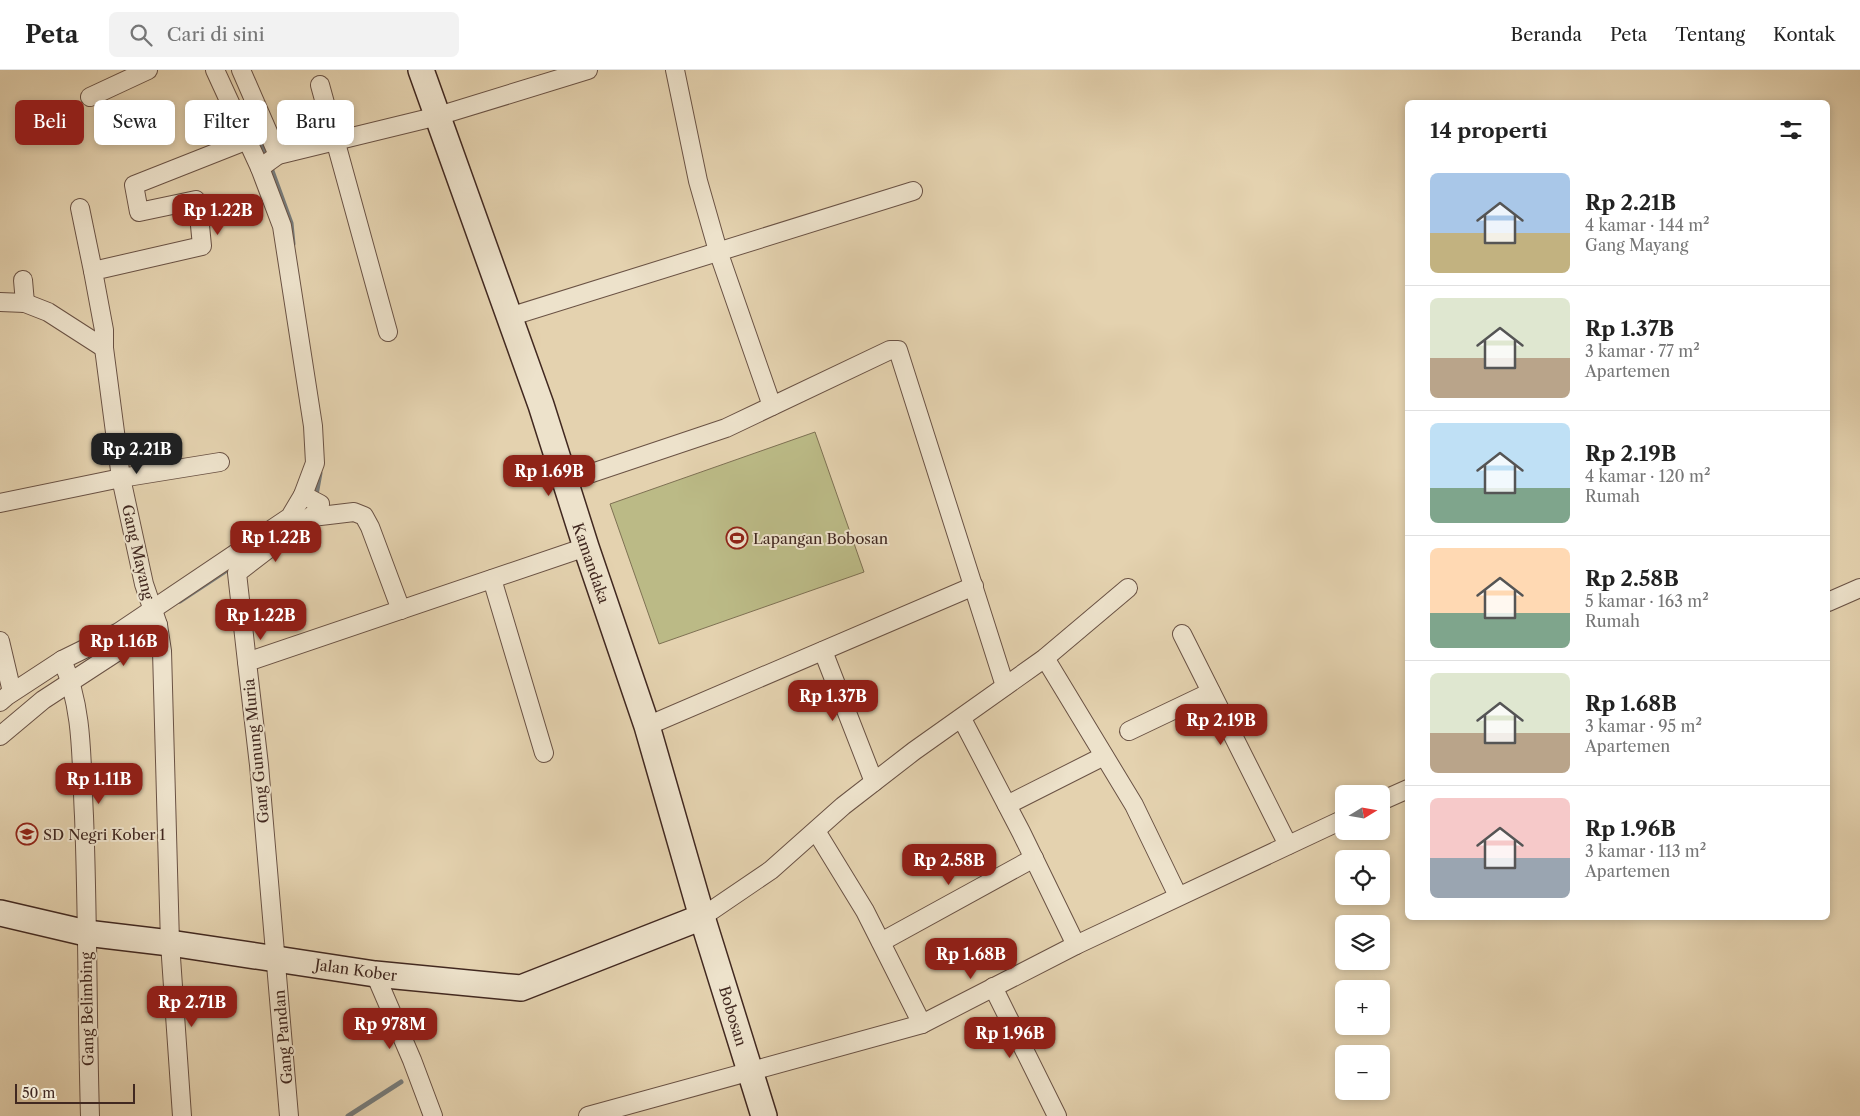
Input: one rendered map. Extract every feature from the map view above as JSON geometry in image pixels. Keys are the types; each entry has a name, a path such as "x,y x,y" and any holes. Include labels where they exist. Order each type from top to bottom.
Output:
{"street":[{"path":"90,97 148,70"},
{"path":"215,70 229,100"},
{"path":"241,70 269,161 282,226 313,426 315,464 310,503 237,573 247,662"},
{"name":"Kamandaka","path":"421,70 509,317 647,726 702,917"},
{"path":"354,136 438,116 588,70"},
{"path":"675,70 695,168 718,251 772,406"},
{"path":"320,85 324,100"},
{"path":"93,271 202,246 196,200 138,212 134,185 235,145"},
{"path":"253,145 269,161"},
{"path":"269,161 320,145"},
{"path":"337,145 388,332"},
{"path":"509,317 913,191"},
{"name":"Gang Mayang","path":"80,208 104,330 104,348 121,478 144,584 155,618 162,651 170,942 182,1116"},
{"path":"23,280 25,302"},
{"path":"0,302 25,302 48,312 104,348"},
{"path":"565,482 726,428 890,350 898,350 1005,686"},
{"path":"0,503 121,478 220,462"},
{"path":"0,642 6,697 68,673 155,618 310,503 354,512 364,516 402,610"},
{"name":"Gang Gunung Muria","path":"276,958 259,765 247,662 586,547"},
{"path":"492,579 544,753"},
{"path":"647,726 974,586"},
{"path":"702,917 770,870 843,806 914,751 962,719 1044,658 1128,588"},
{"path":"1830,601 1860,588"},
{"path":"1182,634 1288,845"},
{"path":"823,651 874,782"},
{"path":"1044,658 1134,805 1178,896"},
{"path":"0,736 43,700 68,673"},
{"name":"Gang Belimbing","path":"68,673 80,730 90,1116"},
{"path":"1129,731 1211,692"},
{"path":"962,719 1034,858 1076,945"},
{"path":"1007,805 1104,756"},
{"path":"1390,797 1405,790"},
{"path":"588,1116 922,1024 1076,945 1335,823"},
{"path":"816,831 866,911 922,1024"},
{"path":"881,942 1034,858"},
{"name":"Jalan Kober","path":"0,912 86,933 170,942 375,974 521,988 536,984 702,917"},
{"name":"Bobosan","path":"702,917 764,1116"},
{"name":"Gang Pandan","path":"276,958 290,1116"},
{"path":"375,974 412,1060 433,1116"},
{"path":"993,987 1057,1116"}],"shaded area":[{"name":"Lapangan Bobosan","path":"815,432 864,572 659,644 610,504"}],"waterway":[{"path":"263,145 291,223 293,244"},
{"path":"301,514 316,495 320,473"},
{"path":"180,601 227,570"},
{"path":"348,1116 401,1082"}],"place":[{"name":"Lapangan Bobosan","path":"737,538"},
{"name":"SD Negri Kober 1","path":"27,834"}]}
